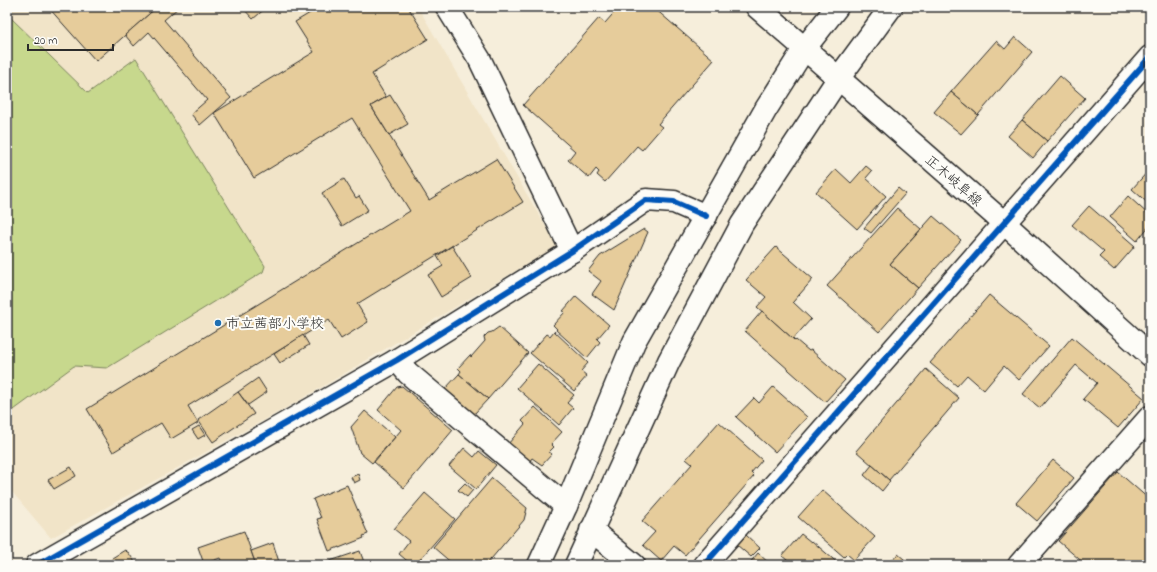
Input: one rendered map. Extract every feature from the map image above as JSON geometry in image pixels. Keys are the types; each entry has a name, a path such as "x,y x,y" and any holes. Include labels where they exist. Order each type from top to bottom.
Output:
{"street":[{"path":"447,7 480,60 572,251"},
{"name":"正木岐阜線","path":"757,7 1004,222 1150,355"},
{"path":"539,565 566,506 634,342 766,109 804,49 837,7"},
{"path":"576,565 669,361 742,224 838,79 891,7"},
{"path":"704,565 1150,57"},
{"path":"36,565 397,360 572,251 646,200 674,202 706,216"},
{"path":"397,360 408,373 566,506"},
{"path":"1019,565 1150,417"},
{"path":"591,530 634,565"}],"shaded area":[{"name":"市立茜部小学校","path":"7,7 418,7 557,246 300,400 51,538 7,486"}],"green space":[{"path":"7,17 10,17 88,93 136,58 265,266 263,272 107,368 74,366 7,415"}],"building":[{"path":"48,7 157,7 96,61"},
{"path":"157,7 179,7 164,20 231,98 200,125 191,114 207,100 149,32 134,46 125,35"},
{"path":"242,7 267,7 253,19"},
{"path":"320,7 408,7 428,39 372,74 386,97 371,106 429,200 496,159 523,202 357,304 368,322 341,339 329,320 188,406 198,423 171,439 161,423 113,452 87,409 410,211 352,118 254,178 214,113 314,52 295,22"},
{"path":"619,7 653,7 714,60 658,124 662,127 642,150 637,146 605,182 597,175 599,172 596,169 589,178 568,160 575,151 523,105 599,18 605,23"},
{"path":"1015,37 1032,52 978,115 951,92 996,41 1005,49"},
{"path":"1060,76 1085,98 1047,141 1022,120"},
{"path":"951,92 978,115 961,134 934,112"},
{"path":"390,95 408,124 389,135 371,106"},
{"path":"1022,120 1047,141 1033,158 1008,136"},
{"path":"866,166 872,171 866,178 886,196 857,229 816,192 836,169 851,183"},
{"path":"1150,169 1150,205 1132,189"},
{"path":"344,179 356,198 359,196 368,210 342,226 322,193"},
{"path":"898,188 905,194 871,233 864,228"},
{"path":"1128,196 1150,216 1150,225 1137,241 1110,217"},
{"path":"1089,206 1135,246 1114,270 1099,257 1104,252 1072,225"},
{"path":"897,208 921,229 890,264 918,288 879,332 827,286"},
{"path":"933,216 961,240 918,288 890,264"},
{"path":"644,229 648,232 614,310 592,294 601,281 588,271 600,256"},
{"path":"452,246 472,278 441,297 428,275 443,266 437,256"},
{"path":"776,247 813,279 793,302 811,319 793,339 757,307 766,297 746,280"},
{"path":"989,295 1049,346 1019,380 1004,366 984,390 967,375 957,386 930,363"},
{"path":"576,296 609,325 597,339 600,342 587,358 556,330 557,329 553,325 565,312 563,311"},
{"path":"762,311 795,341 796,340 809,351 811,350 845,380 825,402 745,331"},
{"path":"499,327 528,353 488,399 459,374 461,371 458,368 470,355 471,357 485,341 484,337 488,333"},
{"path":"554,331 588,363 581,371 587,376 574,391 530,353 547,334 550,336"},
{"path":"303,335 309,345 280,363 274,354"},
{"path":"1072,337 1144,398 1118,428 1083,399 1097,383 1076,365 1040,408 1023,394"},
{"path":"538,364 574,395 567,403 573,408 559,425 517,388"},
{"path":"926,369 959,398 889,480 856,451"},
{"path":"459,374 488,399 474,414 445,389"},
{"path":"258,378 267,392 248,405 238,392"},
{"path":"402,386 453,430 404,488 374,462 401,430 378,410 397,387"},
{"path":"773,387 807,417 775,452 736,417 754,398 759,403"},
{"path":"238,392 254,414 213,442 198,420"},
{"path":"535,407 562,432 551,444 554,447 549,452 552,454 542,465 532,458 529,462 508,444 525,424 522,421"},
{"path":"365,411 395,437 372,463 360,453 351,427"},
{"path":"719,422 762,460 751,473 754,476 685,555 674,546 661,561 643,545 655,532 642,521 692,464 686,459"},
{"path":"199,426 205,435 198,439 192,430"},
{"path":"464,448 474,457 479,451 496,465 476,489 449,466"},
{"path":"1053,460 1074,478 1037,521 1016,503"},
{"path":"872,465 890,481 882,491 864,475"},
{"path":"71,467 76,476 54,489 48,480"},
{"path":"1118,472 1150,500 1150,565 1086,565 1058,541"},
{"path":"358,474 360,480 354,483 351,477"},
{"path":"492,478 527,508 524,520 486,565 454,565 433,547"},
{"path":"465,483 473,490 467,497 458,490"},
{"path":"347,485 368,534 363,536 364,538 329,551 317,519 321,518 313,499"},
{"path":"822,490 875,537 854,560 847,554 844,557 798,517"},
{"path":"425,493 455,519 415,565 412,565 399,554 409,541 394,529"},
{"path":"244,531 256,565 223,565 220,558 204,564 198,547"},
{"path":"801,534 811,542 812,541 840,565 791,565 792,564 782,556"},
{"path":"746,535 760,548 751,557 737,545"},
{"path":"273,543 280,565 256,565 251,551"},
{"path":"125,550 137,565 110,565 115,562 112,558"},
{"path":"360,551 365,565 318,565"},
{"path":"758,553 771,565 748,565"},
{"path":"898,554 911,565 888,565"},
{"path":"1059,560 1066,565 1055,565"}],"cycle path":[{"path":"704,565 1150,57"},
{"path":"37,565 397,360 572,251 646,200 674,202 706,216"}],"place":[{"name":"市立茜部小学校","path":"218,323"}]}
